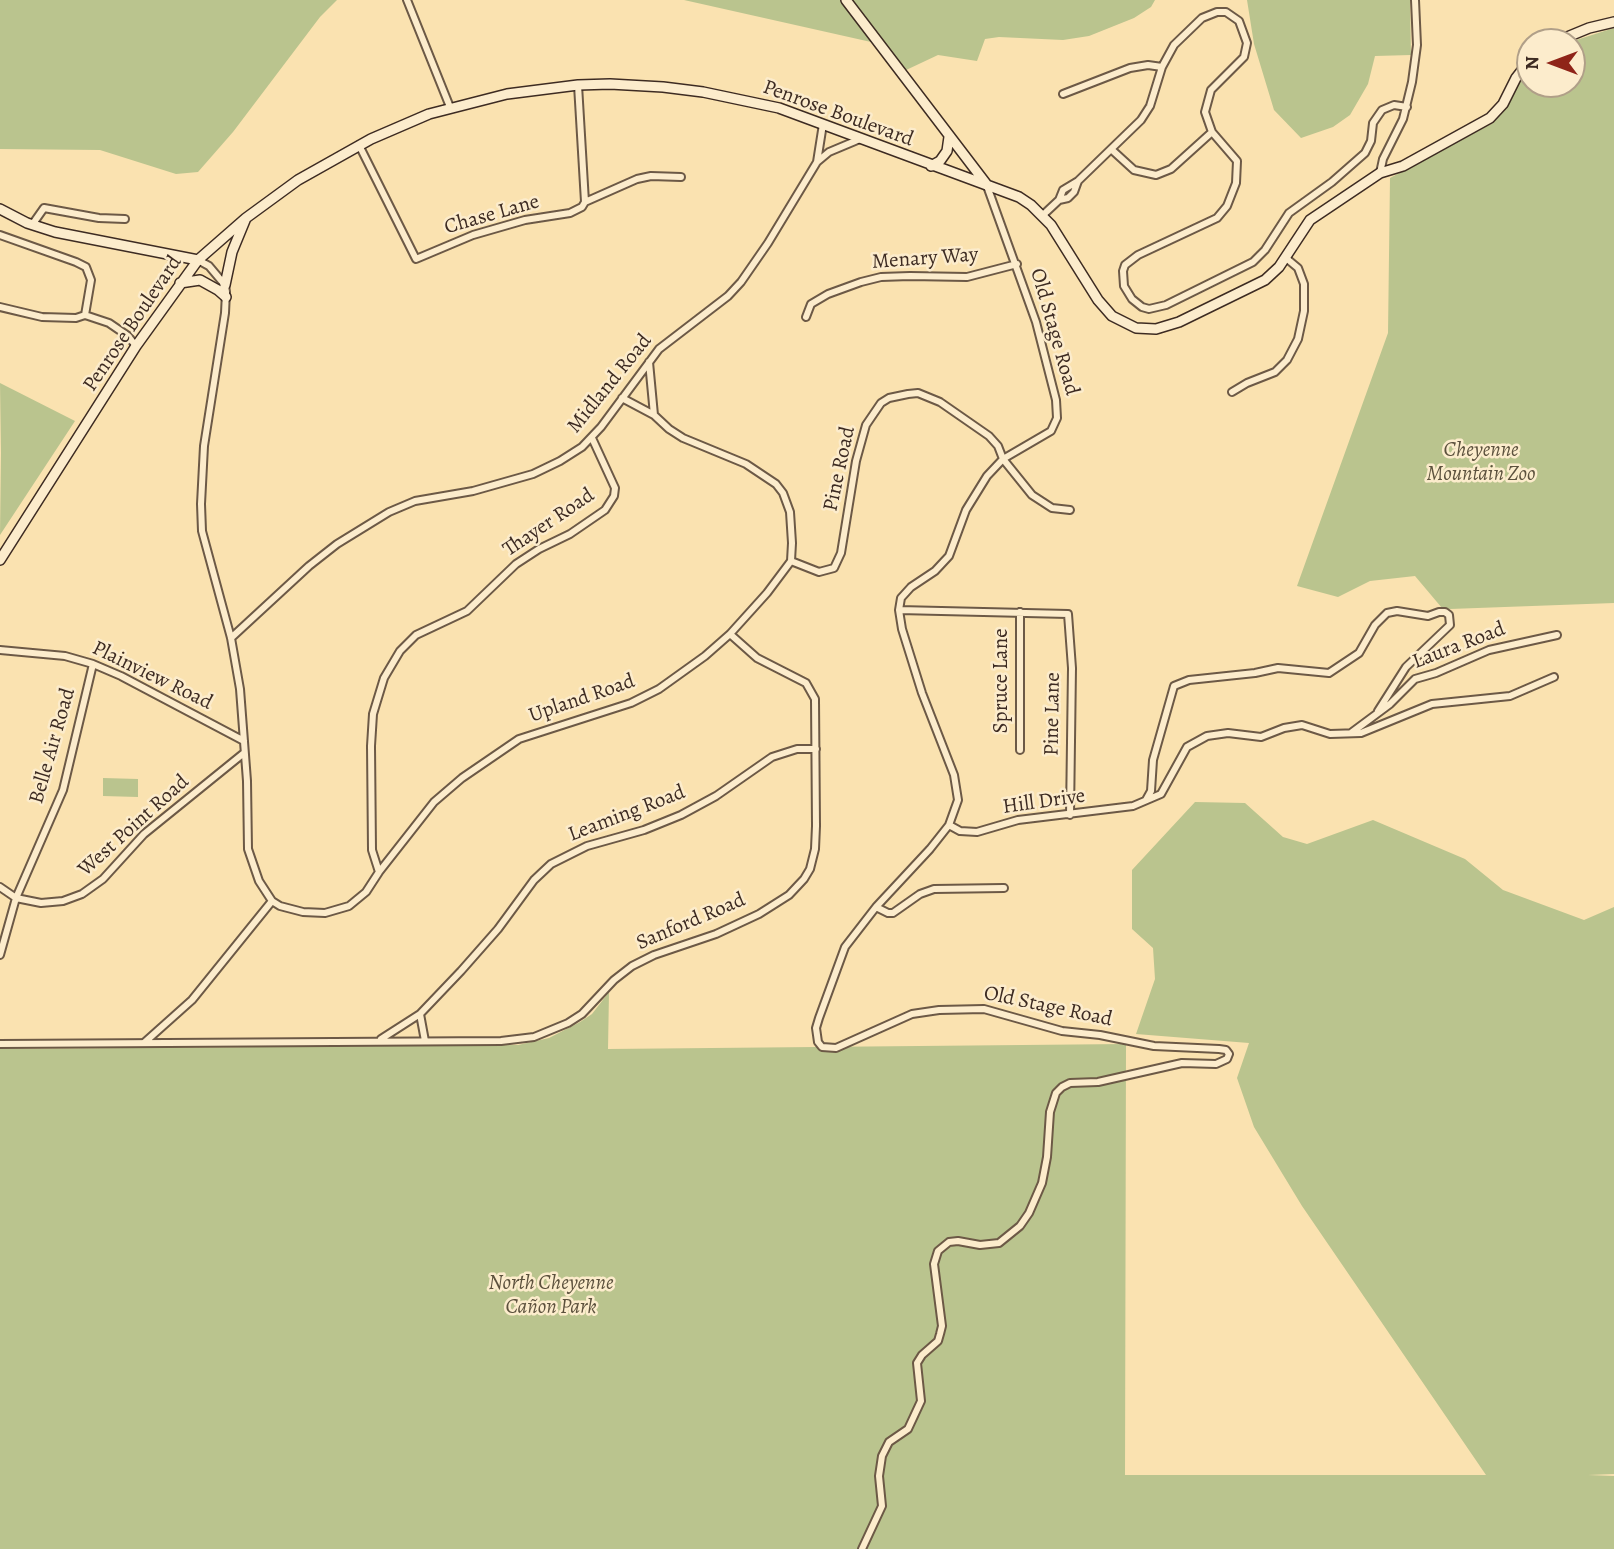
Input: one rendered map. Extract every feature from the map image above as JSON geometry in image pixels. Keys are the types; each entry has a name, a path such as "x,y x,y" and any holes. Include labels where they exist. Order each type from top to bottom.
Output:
{"street":[{"path":"407,0 450,107"},
{"path":"846,0 988,186"},
{"path":"1380,173 1407,107 1417,45 1415,0"},
{"path":"1407,107 1394,105 1382,110 1373,124 1371,141 1365,153 1332,182 1289,213 1265,250 1253,262 1166,305 1149,309 1142,307 1136,304 1124,286 1125,265 1138,255 1217,218 1227,206 1236,183 1238,166 1234,155 1212,132 1205,112 1211,90 1244,57 1246,35 1239,21 1226,12 1217,12 1202,18 1174,45 1162,67 1154,97 1146,113 1077,181 1074,192 1068,198 1059,200 1043,215 1098,300 1119,321 1136,328 1156,328 1179,322 1265,280 1286,258 1310,220 1380,173 1403,166 1490,118 1503,104 1516,78"},
{"path":"1586,29 1614,22"},
{"path":"1063,94 1130,68 1148,65 1162,67"},
{"path":"578,85 585,202 637,179 651,176 681,177"},
{"name":"Penrose Boulevard","path":"0,561 136,346 198,260 246,218 298,180 404,123 450,107 507,94 578,85 636,85 703,92 779,108 1019,197 1043,215"},
{"name":"Midland Road","path":"817,162 823,124"},
{"path":"1111,149 1135,170 1156,175 1171,169 1212,132"},
{"path":"932,166 947,151 949,137"},
{"name":"Midland Road","path":"231,638 309,566 374,520 415,501 473,491 533,474 560,461 592,438 649,361 669,340 728,296 741,282 817,162 829,152 860,139"},
{"name":"Chase Lane","path":"359,145 416,259 455,241 506,225 570,213 582,207 585,202"},
{"name":"Old Stage Road","path":"862,1549 882,1506 879,1476 882,1457 889,1442 908,1429 921,1401 917,1363 922,1354 938,1341 940,1334 942,1326 933,1264 938,1251 949,1242 980,1245 999,1243 1020,1226 1042,1183 1050,1112 1056,1093 1062,1087 1070,1083 1098,1082 1169,1065 1223,1063 1229,1054 1226,1050 1219,1049 1140,1045 1100,1035 1048,1028 993,1011 955,1009 912,1014 836,1048 822,1047 818,1042 816,1028 837,965 854,933 949,825 958,800 954,775 922,693 898,610 901,598 949,556 980,484 1003,459 1051,431 1058,409 1036,322 988,186"},
{"path":"32,225 44,208 99,218 125,219"},
{"path":"0,209 32,225 75,237 198,260 209,266 225,285"},
{"path":"145,1042 192,1000 272,901 258,881 248,849 243,710 231,638 205,547 201,504 206,434 226,297 225,285 232,251 246,218"},
{"path":"0,235 76,261 86,267 90,280 85,315"},
{"path":"1232,392 1275,372 1286,360 1298,339 1304,311 1304,284 1298,268 1286,258"},
{"name":"Menary Way","path":"806,317 811,304 836,290 861,282 893,276 967,277 1017,264"},
{"path":"180,283 200,280 226,297"},
{"path":"0,307 42,317 85,315 109,323 128,336 136,346"},
{"path":"649,361 654,415"},
{"name":"Pine Road","path":"791,561 825,572 838,563 842,553 860,440 874,412 889,398 918,393 940,402 989,436 998,446 1003,459 1032,495 1052,508 1070,510"},
{"path":"622,398 654,415 683,438 746,464 776,484 783,493 790,512 791,561"},
{"name":"Thayer Road","path":"379,872 372,850 370,746 373,714 384,678 400,652 416,635 467,611 516,564 570,534 605,510 614,496 615,488 592,438"},
{"name":"Upland Road","path":"272,901 303,912 325,913 338,910 357,900 366,892 434,802 479,765 528,735 645,698 705,656 730,634 791,561"},
{"path":"898,610 1020,612"},
{"name":"Pine Lane","path":"1020,612 1068,614 1072,668 1070,815"},
{"name":"Spruce Lane","path":"1020,612 1020,750"},
{"path":"1146,802 1151,792 1153,760 1169,699 1174,686 1180,682 1278,668 1329,673 1359,653 1375,625 1387,612 1428,616 1445,612 1451,620 1450,625 1406,667 1378,711"},
{"name":"Sanford Road","path":"0,1044 512,1040 546,1034 582,1014 614,980 632,966 654,955 736,926 789,895 804,879 815,849 817,706 806,683 757,658 730,634"},
{"name":"Laura Road","path":"1349,734 1390,704 1415,679 1436,673 1489,649 1557,635"},
{"name":"Plainview Road","path":"0,650 65,656 93,664 244,741"},
{"name":"Belle Air Road","path":"0,955 16,898 63,790 93,664"},
{"path":"1146,802 1161,794 1187,747 1207,736 1228,733 1261,737 1284,728 1302,725 1330,734 1361,733 1432,704 1510,696 1554,677"},
{"name":"Leaming Road","path":"379,1041 420,1014 498,929 534,880 551,864 587,846 644,830 681,815 716,796 772,757 797,749 816,749"},
{"name":"West Point Road","path":"0,887 16,898 28,901 54,903 73,899 91,889 144,834 244,753"},
{"name":"Hill Drive","path":"949,825 960,831 977,832 1018,820 1125,808 1146,802"},
{"path":"876,907 893,913 926,891 1004,888"},
{"path":"420,1014 425,1041"}],"green space":[{"path":"0,0 337,0 320,17 233,132 198,172 176,174 100,150 0,149"},
{"path":"684,0 1155,0 1151,7 1134,18 1089,36 1063,40 999,37 985,39 977,61 938,55 904,71 882,41 871,42"},
{"path":"1247,0 1410,0 1411,55 1375,56 1368,84 1350,115 1333,127 1301,138 1274,110 1254,44"},
{"name":"Cheyenne Mountain Zoo","path":"1614,28 1614,603 1442,608 1415,576 1370,581 1338,597 1297,586 1388,333 1390,178 1493,123 1508,106 1516,89 1516,98 1586,98 1586,37"},
{"path":"0,383 75,421 0,535 1,453"},
{"path":"103,778 138,779 138,797 103,796"},
{"name":"North Cheyenne Cañon Park","path":"1195,802 1245,803 1283,837 1307,844 1373,820 1465,859 1503,890 1584,920 1614,907 1614,1474 1588,1475 1614,1476 1614,1549 0,1549 0,1049 518,1045 549,1038 580,1022 592,1014 609,992 608,1049 1126,1044 1125,1475 1486,1475 1302,1206 1254,1127 1237,1078 1249,1043 1136,1034 1155,979 1153,948 1132,929 1132,870"}]}
